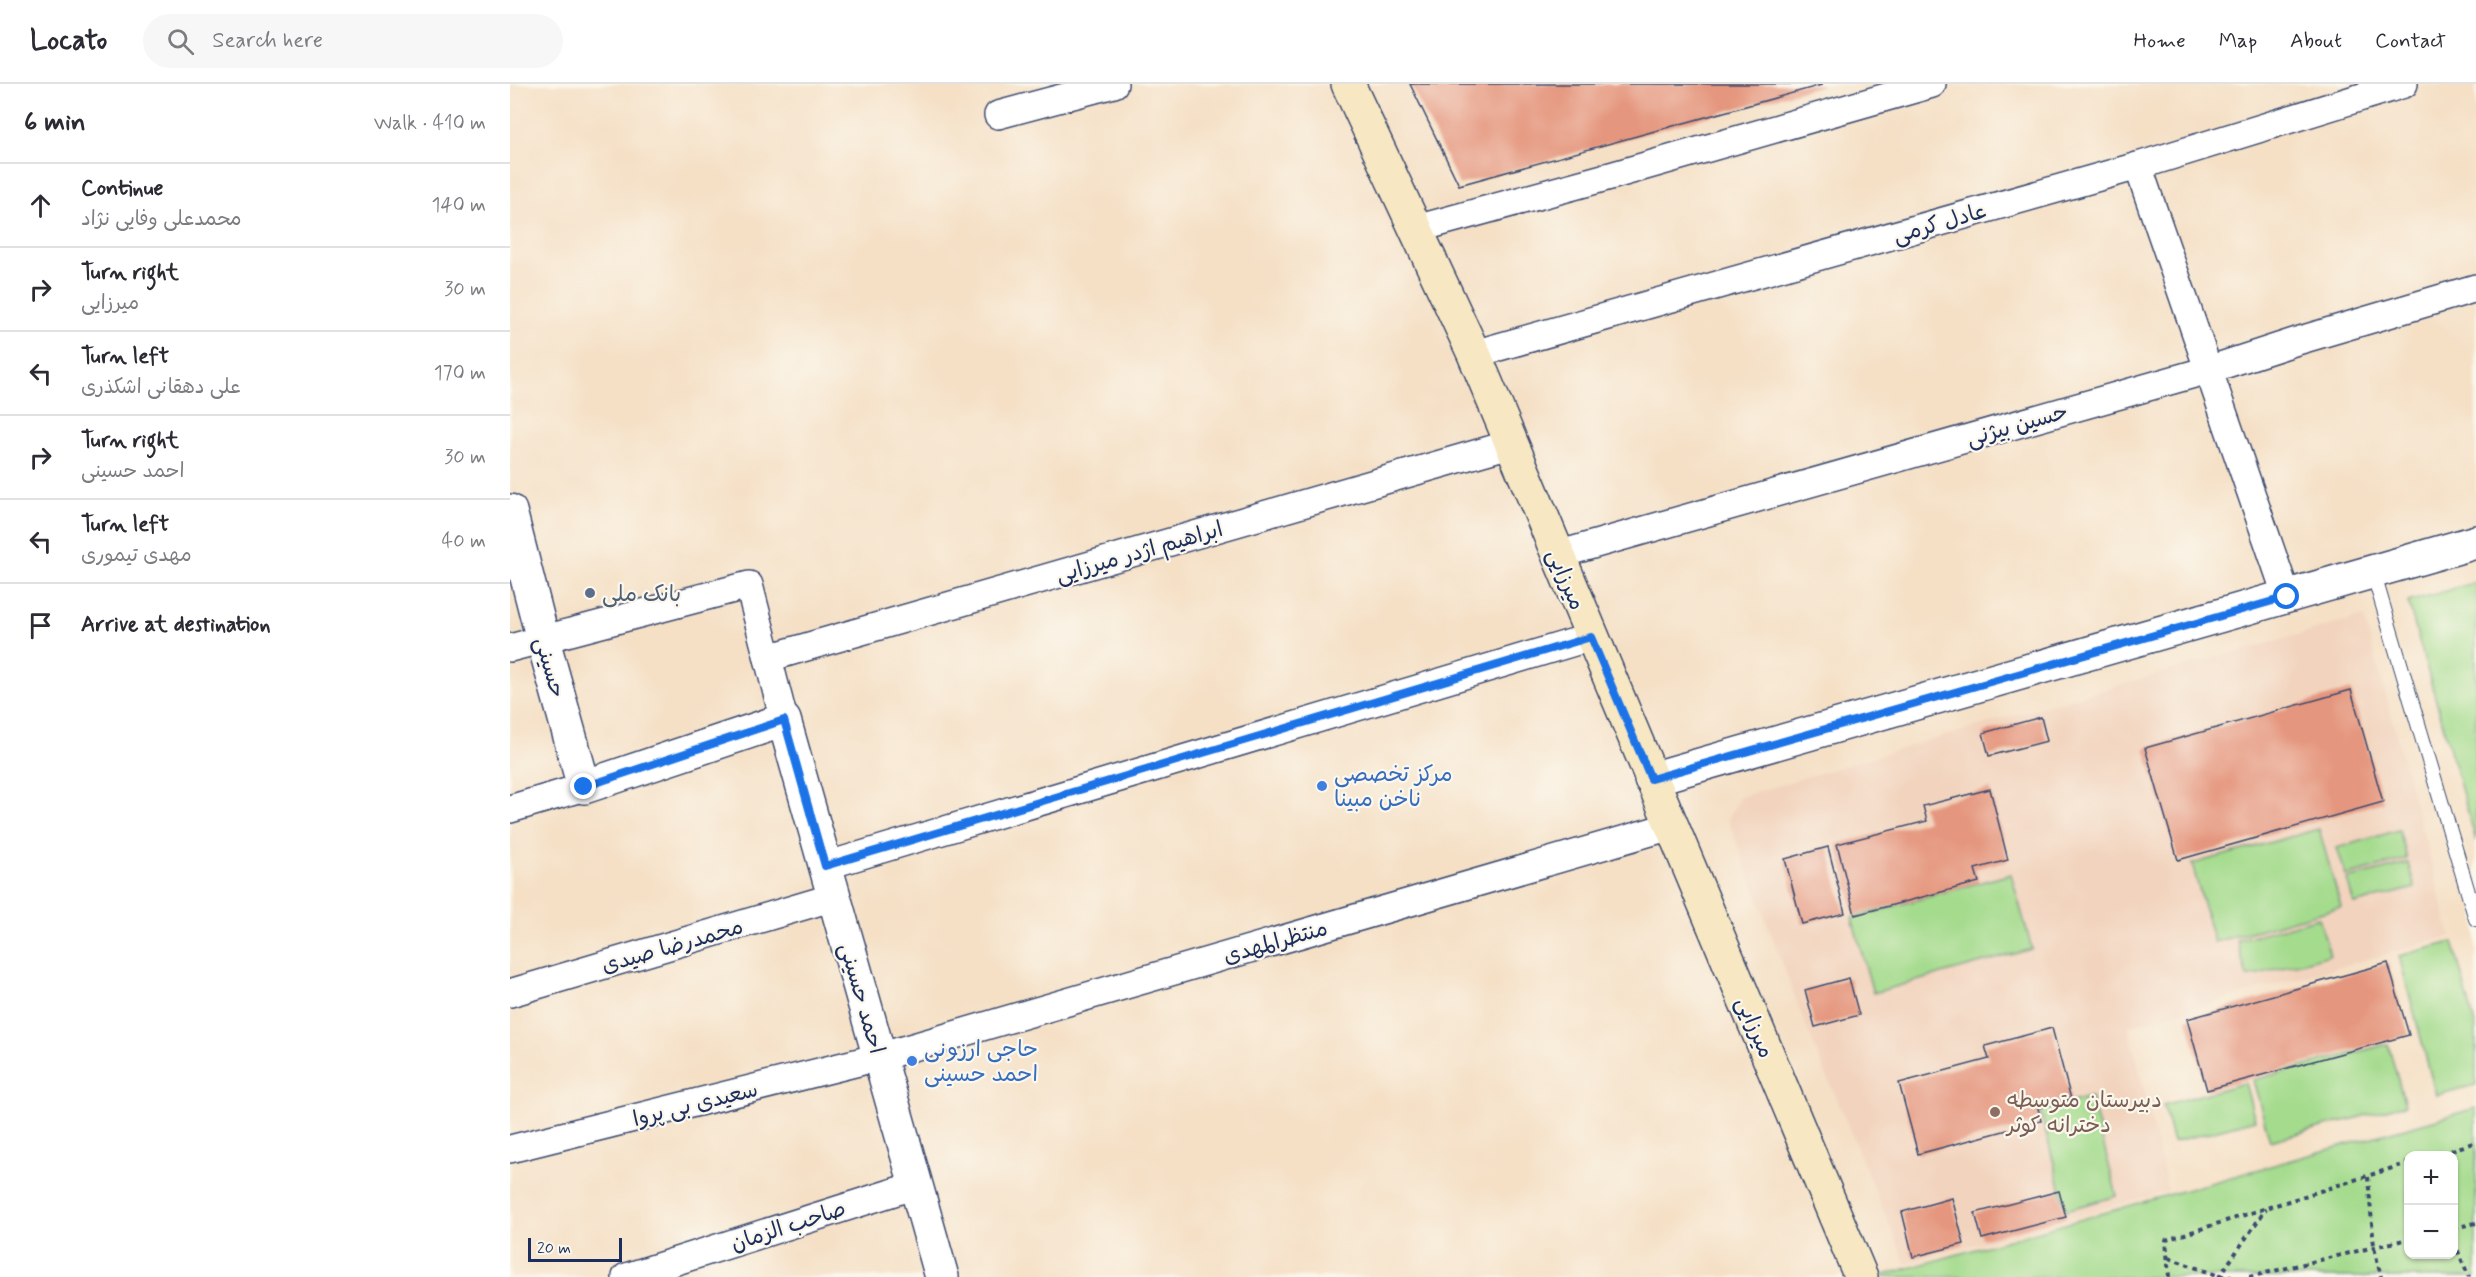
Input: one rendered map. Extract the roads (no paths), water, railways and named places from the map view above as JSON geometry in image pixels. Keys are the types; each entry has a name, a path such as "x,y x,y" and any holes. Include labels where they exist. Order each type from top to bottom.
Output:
{"main road":[{"name":"میرزایی","path":"1348,84 1474,354 1861,1277"}],"street":[{"path":"998,115 1114,84"},
{"path":"1416,229 1932,84"},
{"name":"عادل کرمی","path":"1474,354 2138,166 2404,84"},
{"path":"2138,166 2287,597"},
{"name":"حسین بیژنی","path":"1557,555 2208,370 2476,288"},
{"name":"ابراهیم اژدر میرزایی","path":"768,658 1510,444"},
{"name":"حسینی","path":"510,511 584,787"},
{"path":"1651,779 2476,543"},
{"path":"510,648 749,585 784,720 584,787 510,809"},
{"path":"825,866 1591,637"},
{"name":"احمد حسینی","path":"784,720 942,1277"},
{"name":"منتظرالمهدی","path":"879,1057 1671,826"},
{"name":"محمدرضا صیدی","path":"510,993 834,897"},
{"name":"سعیدی بی پروا","path":"510,1149 879,1057"},
{"name":"صاحب الزمان","path":"626,1277 916,1185"}],"lane":[{"path":"2373,572 2476,919"}],"place":[{"name":"بانک ملی","path":"590,593"},
{"name":"مرکز تخصصی ناخن مبینا","path":"1322,786"},
{"name":"حاجی ارزونی احمد حسینی","path":"912,1061"},
{"name":"دبیرستان متوسطه دخترانه کوثر","path":"1995,1112"}]}
